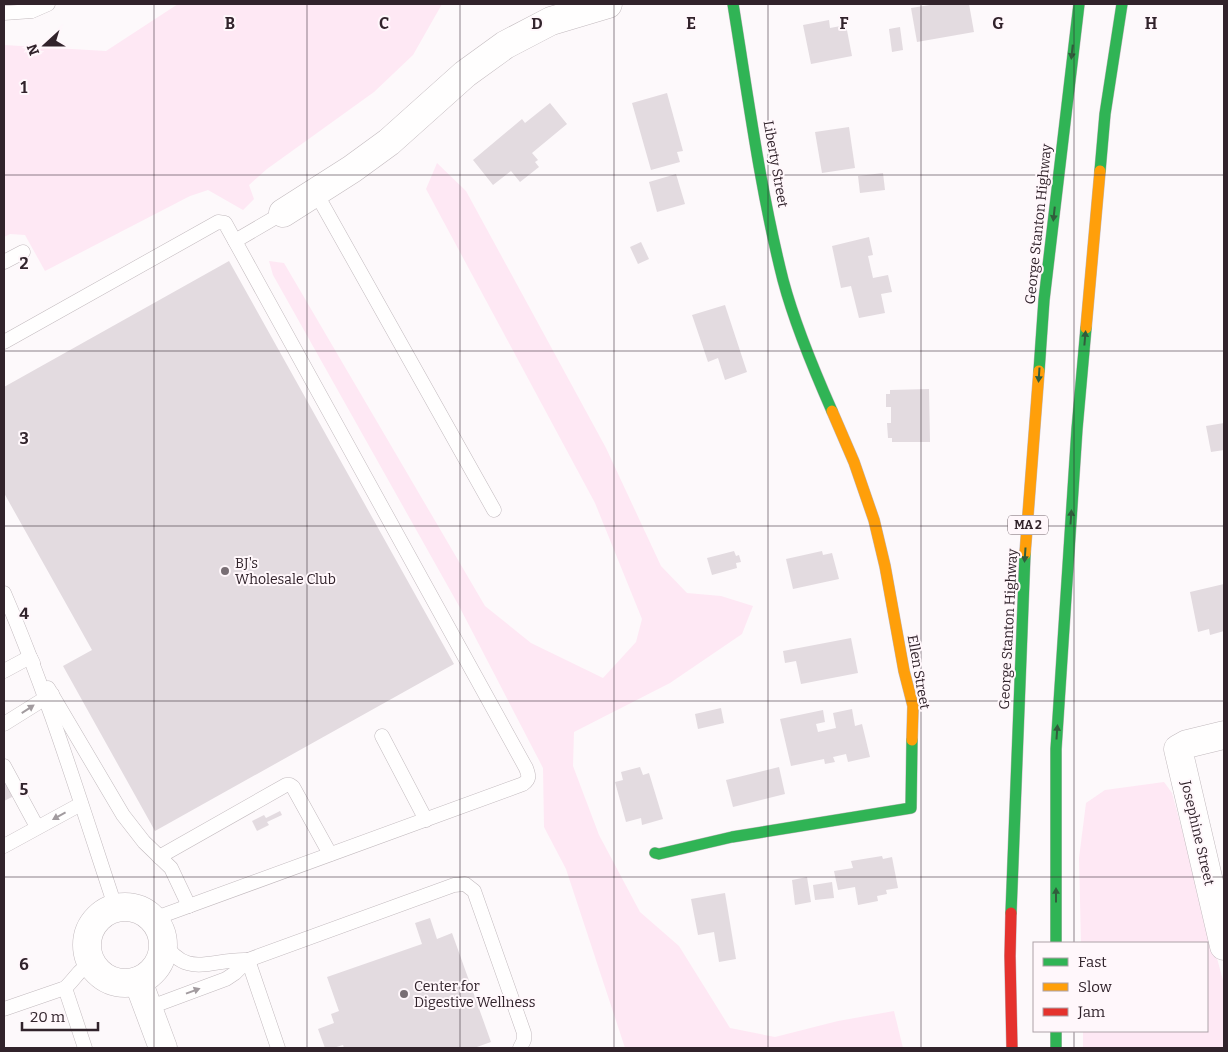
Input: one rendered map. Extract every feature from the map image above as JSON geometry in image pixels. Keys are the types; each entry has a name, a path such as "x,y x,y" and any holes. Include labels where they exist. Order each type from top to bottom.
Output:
{"main road":[{"name":"Liberty Street","path":"733,4 766,200 783,280 798,327"},
{"name":"George Stanton Highway","path":"1012,1048 1010,956 1023,582 1044,300 1079,4"},
{"path":"1056,942 1056,749 1077,429 1105,114 1122,4"},
{"name":"Ellen Street","path":"655,854 732,837 911,808 913,706 904,671 885,566 874,520 854,462 804,348 798,327"},
{"path":"1056,1032 1056,1048"}],"street":[{"path":"283,213 352,169 389,142 465,74 505,45 551,21 608,4"},
{"name":"Josephine Street","path":"1224,735 1178,748 1224,946"},
{"path":"115,906 126,906 141,910 157,929 163,947 159,961 150,974 138,981 123,983 108,980 96,971 89,958 86,943 90,929 99,916 115,906"},
{"path":"138,981 163,1048"}],"lane":[{"path":"4,14 32,11 48,4"},
{"path":"316,193 494,510"},
{"path":"235,241 283,213"},
{"path":"4,342 218,222 225,223 529,776 528,780 523,784 189,906 157,929 169,952 178,960 201,965 229,960 248,960 454,885 465,884 474,890 478,899 524,1033 524,1040 520,1048"},
{"path":"4,262 23,252"},
{"path":"4,593 48,696 123,815 144,842 171,868 189,906"},
{"path":"4,671 30,657"},
{"path":"4,724 48,696"},
{"path":"48,696 115,906"},
{"path":"382,736 426,820"},
{"path":"4,766 37,828"},
{"path":"159,857 286,785 293,787 330,854"},
{"path":"4,846 81,804"},
{"path":"148,1008 226,979 248,960"},
{"path":"248,960 278,1048"},
{"path":"4,1009 65,988 79,970 92,963"},
{"path":"65,988 85,1048"}],"shaded area":[{"path":"178,4 442,4 413,55 374,92 267,169 249,185 254,199 243,210 208,190 190,196 45,271 25,235 10,234 4,237 4,45 106,51"},
{"path":"437,163 466,191 606,448 661,566 687,593 721,596 753,606 742,634 670,683 574,732 573,766 599,835 640,912 679,946 730,1028 775,1037 838,1021 894,1011 903,1048 625,1048 566,869 544,827 543,768 459,606 273,275 269,261 284,263 485,606 531,643 603,678 636,642 642,619 595,503 426,189"},
{"path":"1164,782 1172,793 1224,984 1224,1048 1083,1048 1083,1032 1208,1032 1208,942 1081,942 1079,858 1086,803 1105,790"}],"building":[{"path":"936,4 969,4 974,32 917,42 911,8"},
{"path":"829,20 830,28 846,25 852,56 811,64 803,25"},
{"path":"900,27 903,50 892,52 889,29"},
{"path":"667,93 683,151 677,152 680,162 651,170 632,103"},
{"path":"550,103 567,124 532,153 538,160 535,162 539,167 520,182 511,171 493,185 473,160 522,119 525,123"},
{"path":"849,127 855,168 822,173 815,132"},
{"path":"883,173 885,190 860,193 858,176"},
{"path":"676,174 685,204 657,212 649,182"},
{"path":"869,237 873,255 868,256 873,278 888,275 892,292 881,294 885,313 859,318 851,286 841,288 832,246"},
{"path":"641,242 649,259 638,264 630,247"},
{"name":"BJ's Wholesale Club","path":"229,261 454,664 155,831 63,666 92,650 4,493 4,387"},
{"path":"725,305 747,372 725,380 718,358 708,362 692,315"},
{"path":"929,389 930,442 892,442 892,438 888,438 887,423 891,423 891,407 886,407 886,394 890,394 890,390"},
{"path":"1224,423 1224,450 1211,452 1206,426"},
{"path":"734,551 736,556 739,555 741,562 736,563 737,568 712,575 707,558"},
{"path":"822,551 823,555 832,553 839,579 793,589 786,559"},
{"path":"1224,584 1224,631 1210,635 1209,629 1198,632 1190,592"},
{"path":"851,638 858,673 801,684 796,661 785,663 783,651"},
{"path":"721,708 724,723 698,729 695,714"},
{"path":"852,709 855,726 862,724 870,757 848,762 846,754 833,757 835,762 825,764 824,759 791,766 780,719 823,710 825,722 816,724 818,732 836,728 833,713"},
{"path":"640,767 643,775 649,773 663,819 642,825 641,818 626,822 615,782 623,780 621,772"},
{"path":"779,767 785,794 733,807 726,780"},
{"path":"4,778 14,796 4,801"},
{"path":"280,811 282,815 267,822 269,825 257,831 252,821 264,815 266,818"},
{"path":"882,856 883,859 892,857 898,888 886,890 887,894 877,896 878,901 858,905 855,887 838,890 834,871 853,868 851,861"},
{"path":"807,877 811,902 795,905 792,880"},
{"path":"832,882 834,898 815,900 813,885"},
{"path":"725,893 736,959 719,962 714,932 698,935 691,899"},
{"name":"Center for Digestive Wellness","path":"430,918 437,939 452,933 491,1042 474,1048 344,1048 343,1045 325,1048 318,1029 334,1023 331,1014 339,1011 327,977 422,944 415,923"}],"traffic: fast":[{"path":"733,4 761,177 783,280 805,346 832,411"},
{"path":"1039,371 1044,300 1079,4"},
{"path":"1100,171 1105,114 1122,4"},
{"path":"1056,942 1056,749 1077,429 1086,328"},
{"path":"1011,913 1025,554"},
{"path":"655,853 659,854 732,837 911,808 912,740"},
{"path":"1056,1032 1056,1048"}],"traffic: slow":[{"path":"1086,328 1100,171"},
{"path":"1025,554 1039,371"},
{"path":"832,411 854,462 874,520 885,566 904,671 913,706 912,740"}],"traffic: jam":[{"path":"1011,913 1012,1048"}],"place":[{"name":"BJ's Wholesale Club","path":"225,571"},
{"name":"Center for Digestive Wellness","path":"404,994"}]}
